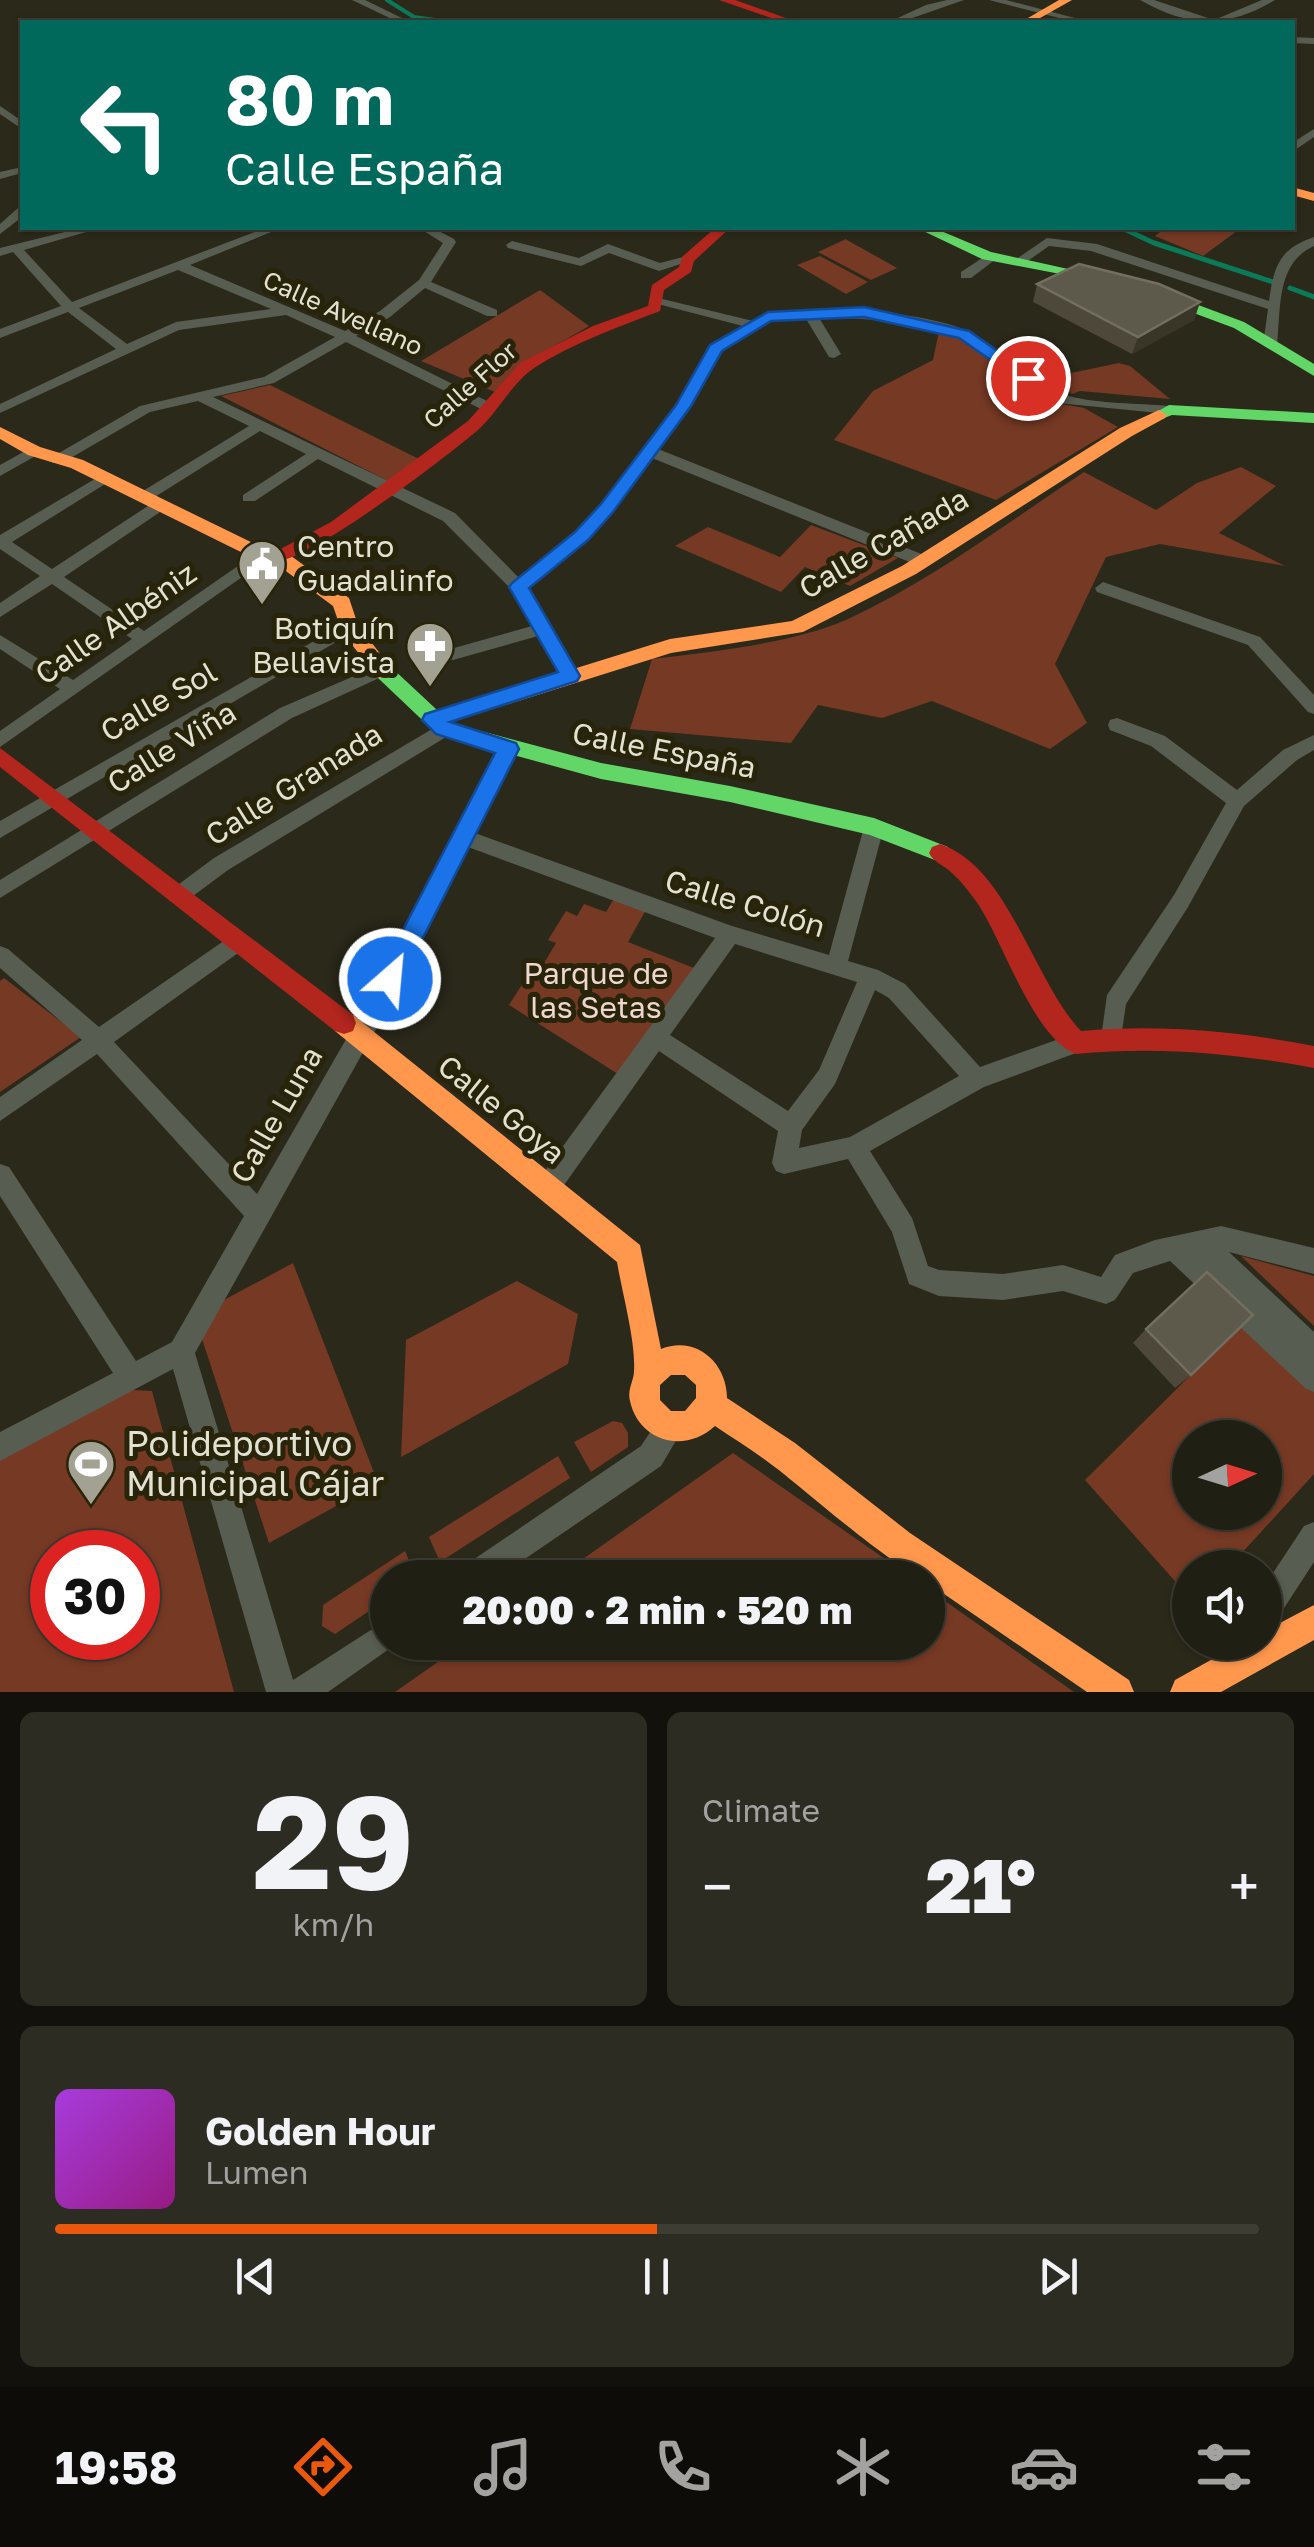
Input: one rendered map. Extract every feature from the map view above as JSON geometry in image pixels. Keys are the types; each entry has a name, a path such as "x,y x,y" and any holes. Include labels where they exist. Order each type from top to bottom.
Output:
{"street":[{"path":"357,0 402,20"},
{"path":"724,0 777,20"},
{"path":"899,20 959,0"},
{"path":"994,0 1035,18 1060,20"},
{"path":"1035,18 1067,0"},
{"path":"1144,0 1207,20"},
{"path":"1238,0 1256,6"},
{"path":"1218,20 1270,0"},
{"path":"0,109 20,124"},
{"path":"0,230 20,213"},
{"path":"0,252 86,230"},
{"path":"0,334 270,230"},
{"path":"57,460 145,409 269,380 348,337 424,284 450,242 429,230"},
{"name":"Calle Flor","path":"272,556 337,526 474,425 526,366 598,329 655,308 657,288 686,269 688,260 722,230"},
{"path":"927,230 994,256 1134,288 1239,325 1314,371"},
{"path":"1018,262 1047,242 1093,246 1274,307"},
{"path":"1270,345 1279,273 1292,250 1312,244"},
{"path":"512,245 582,262 608,248 659,267 688,260"},
{"path":"16,248 69,308 126,351"},
{"path":"966,275 994,256"},
{"name":"Calle Avellano","path":"178,266 348,337 488,407"},
{"path":"424,284 492,313"},
{"path":"655,298 754,325"},
{"path":"0,409 176,326 289,311"},
{"path":"518,587 581,536 683,406 716,348 768,317 864,312 964,334 1063,400 1314,418"},
{"path":"809,313 834,354"},
{"path":"200,396 449,517 518,587 570,676"},
{"name":"Calle Cañada","path":"438,724 570,676 670,646 796,628 923,561 1126,432 1169,410"},
{"path":"0,611 259,426"},
{"name":"Calle España","path":"0,432 34,451 77,464 272,556 342,603 349,627 382,670 438,724 508,749 874,827 956,859 978,886 1052,1018 1076,1043"},
{"path":"649,450 923,561"},
{"path":"0,471 34,451"},
{"path":"249,498 316,454"},
{"path":"106,478 0,542 142,638"},
{"name":"Calle Albéniz","path":"0,740 142,638 272,556"},
{"path":"1102,588 1254,641 1314,707"},
{"name":"Calle Sol","path":"0,830 349,627"},
{"path":"453,654 543,630"},
{"path":"0,642 71,687"},
{"name":"Calle Viña","path":"0,890 286,713 382,670"},
{"name":"Calle Granada","path":"178,896 438,724"},
{"path":"1117,725 1158,741 1237,802"},
{"path":"1112,1038 1114,1002 1181,901 1237,802 1290,755 1314,742"},
{"name":"Calle Luna","path":"181,1351 360,1035 508,749"},
{"name":"Calle Goya","path":"0,756 360,1035 630,1256 650,1374"},
{"path":"837,964 874,827"},
{"name":"Calle Colón","path":"463,838 730,934 870,977 898,991 976,1078"},
{"path":"548,1187 730,934"},
{"path":"0,1110 238,942"},
{"path":"0,955 100,1042 259,1214"},
{"path":"870,977 827,1077 791,1126 784,1163 854,1147 976,1078 1076,1043 1112,1038 1209,1036 1314,1057"},
{"path":"656,1038 791,1126"},
{"path":"854,1147 903,1227 918,1275 940,1283 1002,1287 1063,1278 1106,1291 1124,1264 1221,1238 1314,1262"},
{"path":"0,1175 132,1378"},
{"path":"1202,1243 1314,1350"},
{"path":"1174,1248 1314,1379"},
{"path":"0,1447 181,1351 280,1692"},
{"path":"676,1358 696,1364 709,1382 710,1404 697,1422 687,1427 670,1427 649,1410 645,1390 650,1374 666,1360 676,1358"},
{"path":"710,1404 784,1454 899,1544 1118,1692"},
{"path":"498,1560 651,1456 670,1427"},
{"path":"1282,1586 1314,1536"},
{"path":"1187,1692 1314,1622"},
{"path":"301,1692 370,1646"},
{"path":"1227,1672 1235,1660"}],"green space":[{"path":"1162,230 1238,230 1203,256 1155,236"},
{"path":"846,239 897,268 871,280 818,252"},
{"path":"820,256 868,282 846,294 797,265"},
{"path":"540,290 589,326 526,363 495,392 421,361"},
{"path":"939,331 964,339 1056,403 1084,408 1118,427 996,500 834,440 873,391 933,360"},
{"path":"1119,363 1130,366 1170,399 1080,391 1072,394 1047,378"},
{"path":"270,385 421,460 390,482 221,396"},
{"path":"1241,467 1276,486 1219,533 1285,566 1160,544 1106,557 1055,664 1087,723 1050,749 932,701 882,718 818,705 791,743 630,729 652,659 778,640 848,619 939,569 1084,472 1156,510 1197,483"},
{"path":"811,525 898,558 850,586 805,567 781,592 675,546 708,527 780,557"},
{"name":"Parque de las Setas","path":"615,897 647,908 628,942 694,968 618,1074 509,1005 523,983 531,985 556,943 548,940 566,911 577,916 584,904 606,912"},
{"path":"4,978 81,1037 0,1092 0,981"},
{"path":"1241,1256 1314,1276 1314,1326"},
{"path":"293,1263 378,1483 269,1543 202,1339 224,1300"},
{"path":"517,1281 578,1314 568,1364 401,1457 406,1340"},
{"path":"1243,1323 1314,1389 1314,1474 1282,1509 1282,1420 1172,1420 1172,1530 1263,1530 1245,1550 1172,1550 1172,1578 1085,1480"},
{"name":"Polideportivo Municipal Cájar","path":"131,1390 152,1391 234,1692 0,1692 0,1459"},
{"path":"613,1421 622,1423 628,1433 628,1447 591,1472 574,1442"},
{"path":"733,1453 887,1560 581,1560"},
{"path":"558,1456 570,1478 443,1560 439,1560 429,1537"},
{"path":"405,1551 409,1560 391,1560"},
{"path":"370,1574 370,1610 335,1634 322,1626 323,1605"},
{"path":"945,1601 1074,1692 395,1692 441,1660 945,1660"}],"building":[{"path":"1079,264 1159,284 1200,302 1138,337 1037,284"},
{"path":"1207,1272 1253,1315 1191,1375 1146,1329"}],"waterway":[{"path":"387,0 414,17 435,20"},
{"path":"1126,230 1273,282"},
{"path":"1290,288 1314,297"}],"traffic: fast":[{"path":"928,230 987,256 1102,278"},
{"path":"1161,296 1239,325 1314,371"},
{"path":"1159,415 1169,410 1314,418"},
{"path":"385,673 444,729 601,771 730,794 874,827 940,853"}],"traffic: slow":[{"path":"1030,20 1067,0"},
{"path":"1295,192 1314,197"},
{"path":"432,720 670,646 796,627 909,570 1159,415"},
{"path":"0,432 34,451 77,464 264,556 280,557 342,603 349,627 385,673"},
{"path":"344,1023 630,1255 650,1374"},
{"path":"678,1359 702,1369 712,1393 702,1417 678,1427 654,1417 644,1393 654,1369 678,1359"},
{"path":"709,1404 784,1454 899,1544 1117,1692"},
{"path":"1187,1692 1314,1622"}],"traffic: jam":[{"path":"724,0 786,20"},
{"path":"280,557 337,526 474,425 526,366 598,329 655,308 657,288 686,269 687,260 721,230"},
{"path":"0,756 344,1023"},
{"path":"940,853 957,863 988,900 1050,1013 1076,1043 1195,1040 1314,1057"}],"place":[{"name":"Centro Guadalinfo","path":"262,606"},
{"name":"Botiquín Bellavista","path":"430,688"},
{"name":"Polideportivo Municipal Cájar","path":"91,1506"}],"route":[{"path":"390,979 508,749 444,728 432,720 570,676 518,587 581,536 607,508 683,406 716,348 768,317 864,312 964,334 1028,378"}]}
